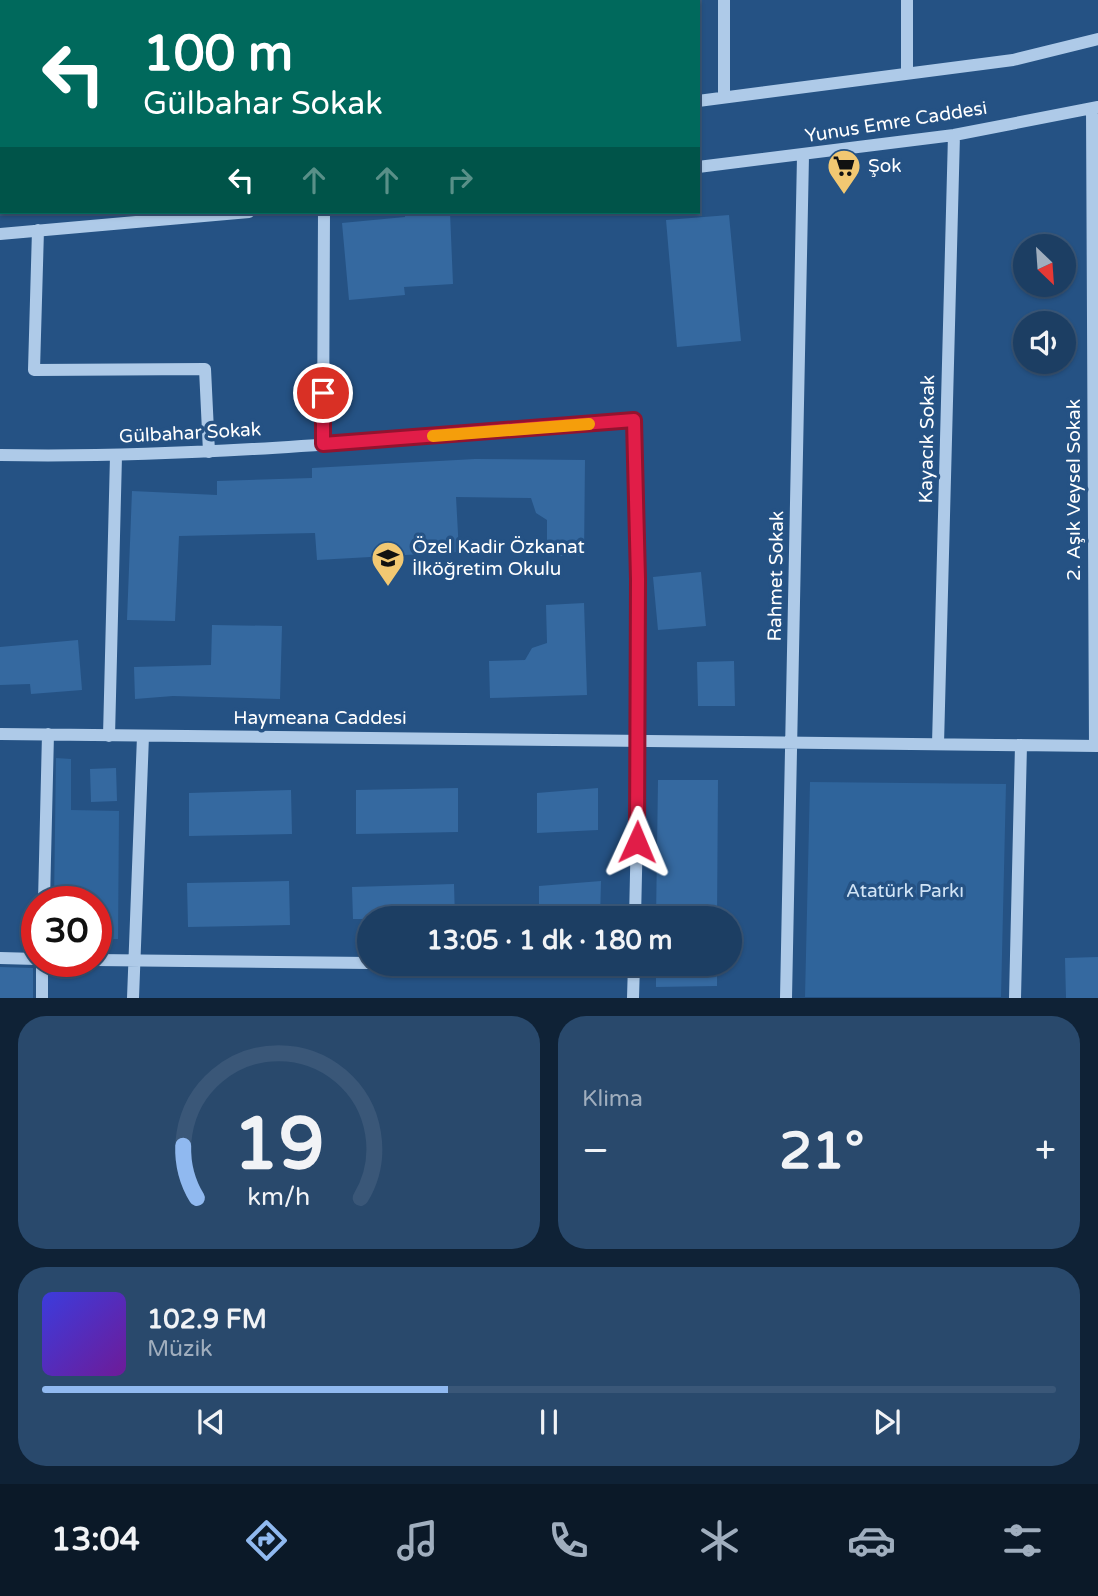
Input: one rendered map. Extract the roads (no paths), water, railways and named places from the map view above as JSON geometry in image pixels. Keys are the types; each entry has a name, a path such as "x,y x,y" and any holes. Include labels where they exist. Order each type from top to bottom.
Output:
{"street":[{"path":"724,0 724,97"},
{"path":"907,74 908,0"},
{"path":"700,101 1013,60 1098,39"},
{"name":"Yunus Emre Caddesi","path":"700,167 954,135 1095,107"},
{"name":"2. Aşık Veysel Sokak","path":"1095,107 1096,746"},
{"name":"Kayacık Sokak","path":"938,744 954,135"},
{"name":"Rahmet Sokak","path":"786,998 803,156"},
{"path":"0,234 226,214"},
{"path":"323,444 324,214"},
{"path":"38,230 34,370 205,369 209,452"},
{"name":"Gülbahar Sokak","path":"0,455 116,456 209,452 634,420 639,739"},
{"path":"109,736 116,456"},
{"name":"Haymeana Caddesi","path":"0,734 1096,746"},
{"path":"44,886 48,734"},
{"path":"133,998 143,736"},
{"path":"635,906 639,739"},
{"path":"1015,998 1021,745"},
{"path":"0,958 21,959"},
{"path":"112,960 357,963"},
{"path":"632,998 633,976"},
{"path":"42,977 42,998"}],"place":[{"name":"Şok","path":"844,196"},
{"name":"Özel Kadir Özkanat İlköğretim Okulu","path":"388,588"}],"park label":[{"name":"Atatürk Parkı","path":"905,891"}]}
